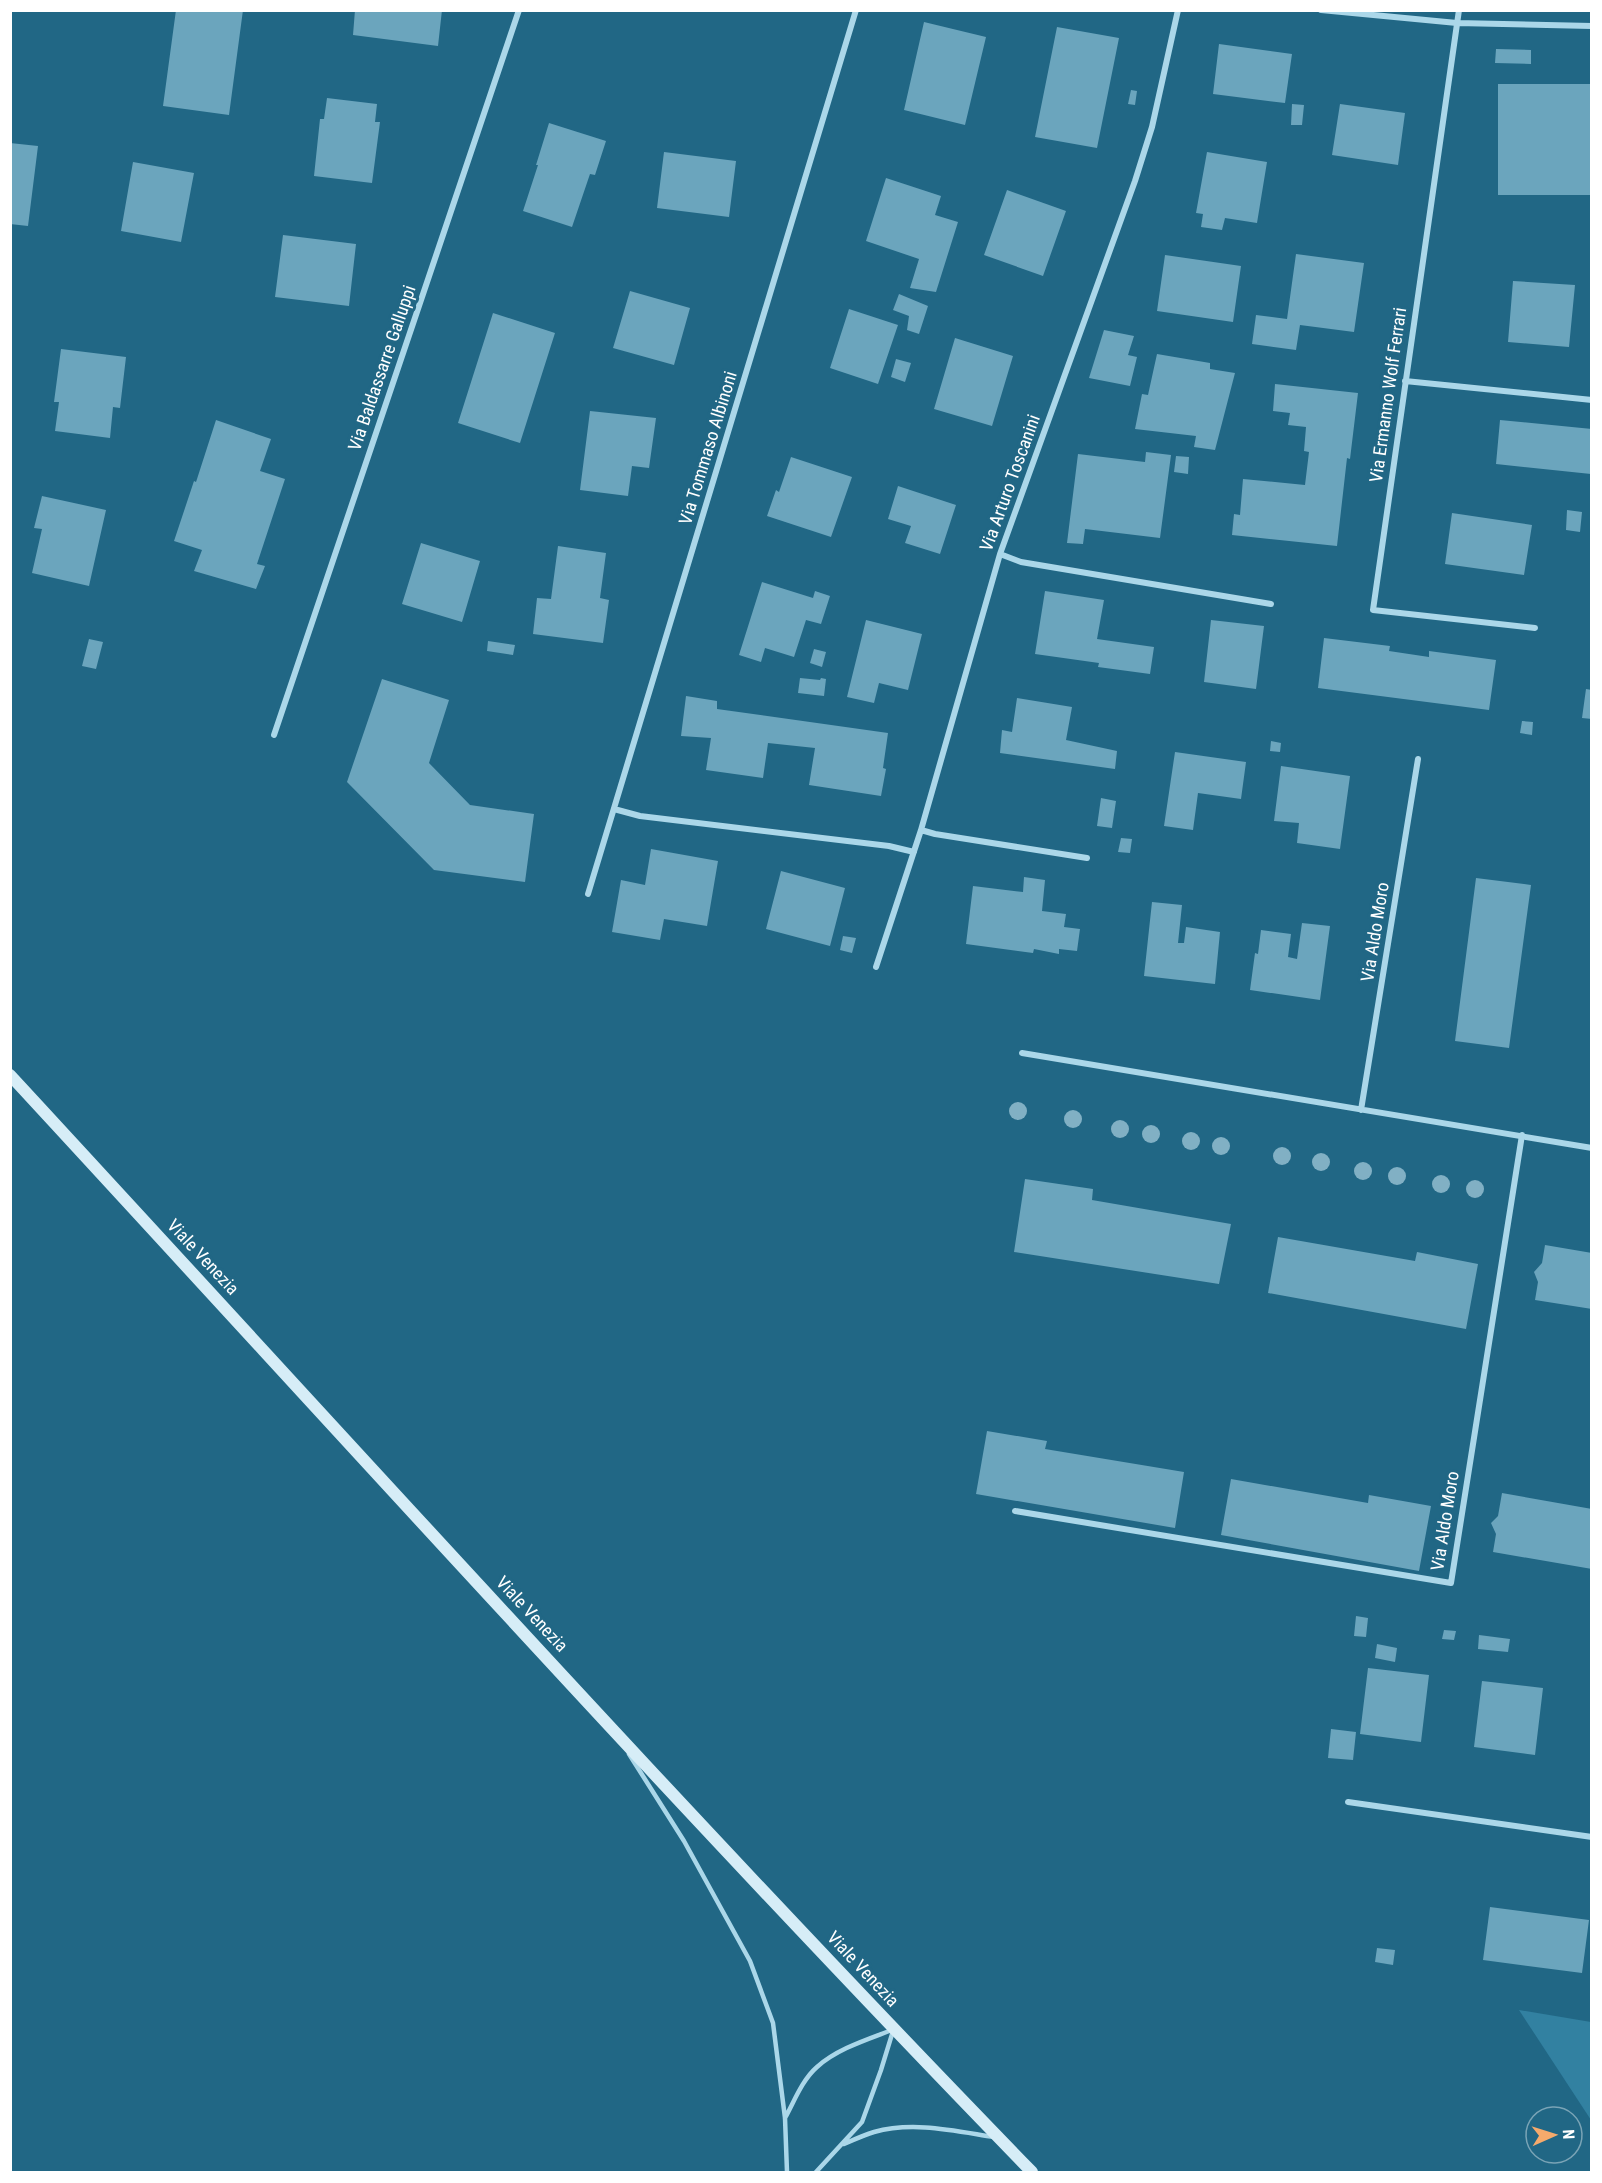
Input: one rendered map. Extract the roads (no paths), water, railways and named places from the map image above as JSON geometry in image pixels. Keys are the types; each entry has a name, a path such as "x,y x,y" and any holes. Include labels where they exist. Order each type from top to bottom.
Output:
{"main road":[{"name":"Viale Venezia","path":"10,1075 611,1726 894,2029 1032,2172"}],"street":[{"name":"Via Baldassarre Galluppi","path":"274,735 519,10"},
{"name":"Via Tommaso Albinoni","path":"588,894 856,10"},
{"name":"Via Arturo Toscanini","path":"876,967 921,830 1000,554 1136,181 1154,117 1178,10"},
{"path":"1320,10 1457,23 1592,26"},
{"name":"Via Ermanno Wolf Ferrari","path":"1459,10 1373,610 1535,628"},
{"path":"1405,381 1592,400"},
{"path":"1000,554 1021,562 1271,604"},
{"name":"Via Aldo Moro","path":"1361,1110 1418,759"},
{"path":"614,809 640,816 889,846 914,852"},
{"path":"921,830 1087,858"},
{"path":"1022,1053 1592,1148"},
{"name":"Via Aldo Moro","path":"1015,1511 1451,1582 1522,1135"},
{"path":"1348,1802 1592,1837"}],"lane":[{"path":"611,1726 684,1841 750,1961 773,2023 785,2118 788,2172"},
{"path":"785,2118 816,2067 848,2047 894,2029"},
{"path":"816,2172 862,2122 882,2070 894,2029"},
{"path":"841,2145 874,2132 910,2127 944,2129 999,2138"}]}
